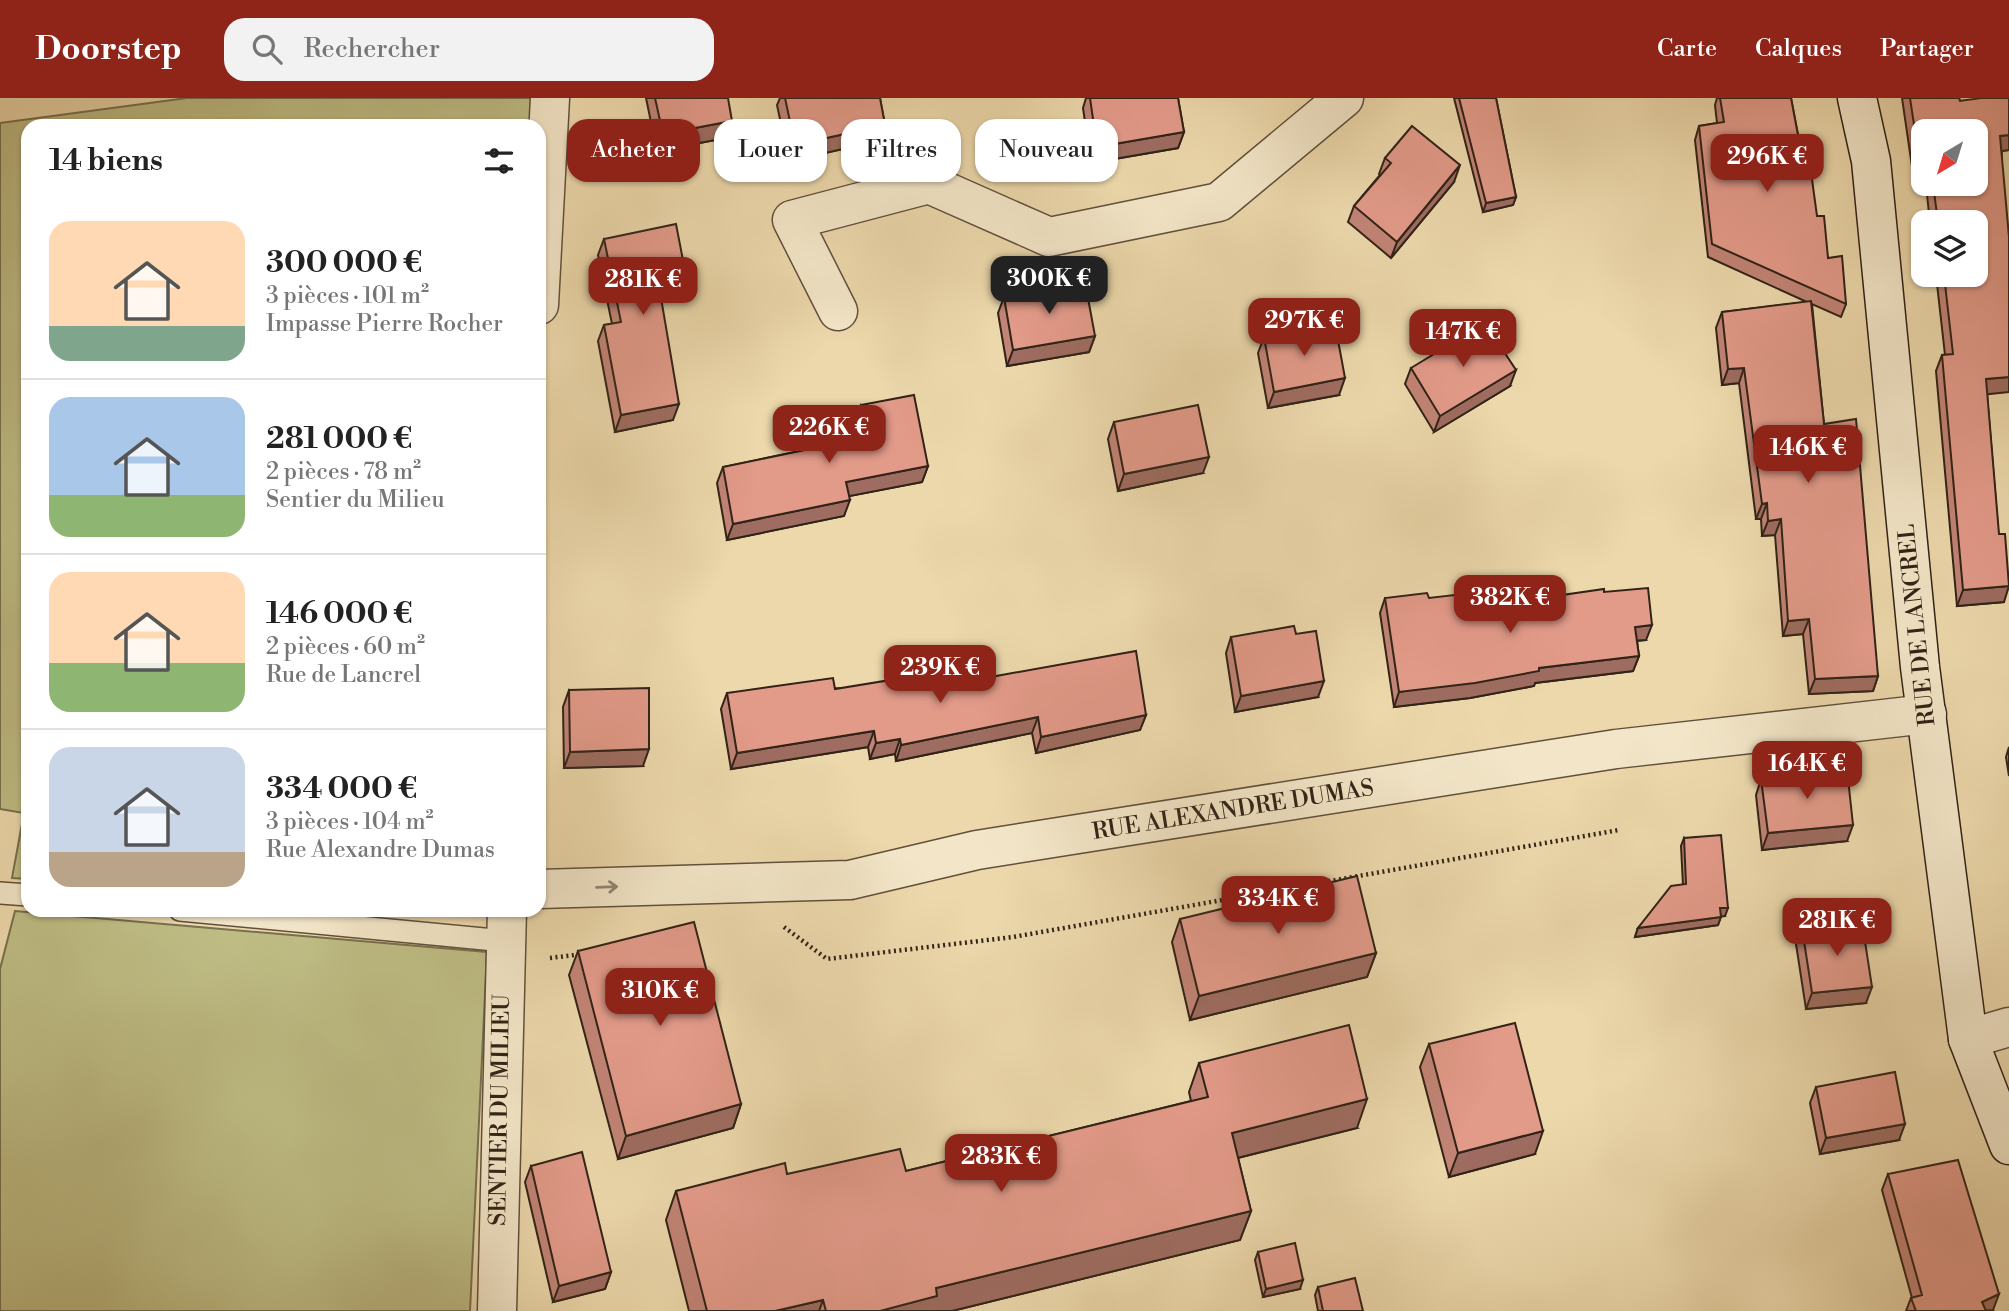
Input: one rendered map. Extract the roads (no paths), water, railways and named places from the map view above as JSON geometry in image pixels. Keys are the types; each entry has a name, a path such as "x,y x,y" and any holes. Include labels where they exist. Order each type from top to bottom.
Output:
{"street":[{"path":"546,174 550,98"},
{"path":"838,311 792,220 929,184 1049,237 1219,202 1344,98"},
{"name":"RUE DE LANCREL","path":"1857,98 1871,161 1927,714 1968,1039 2009,1145"},
{"name":"RUE ALEXANDRE DUMAS","path":"546,889 850,880 977,850 1602,751 1927,714"},
{"name":"SENTIER DU MILIEU","path":"497,1311 506,925"},
{"path":"1968,1039 2009,1027"}],"lane":[{"path":"0,893 21,894"},
{"path":"332,917 506,925"}]}
